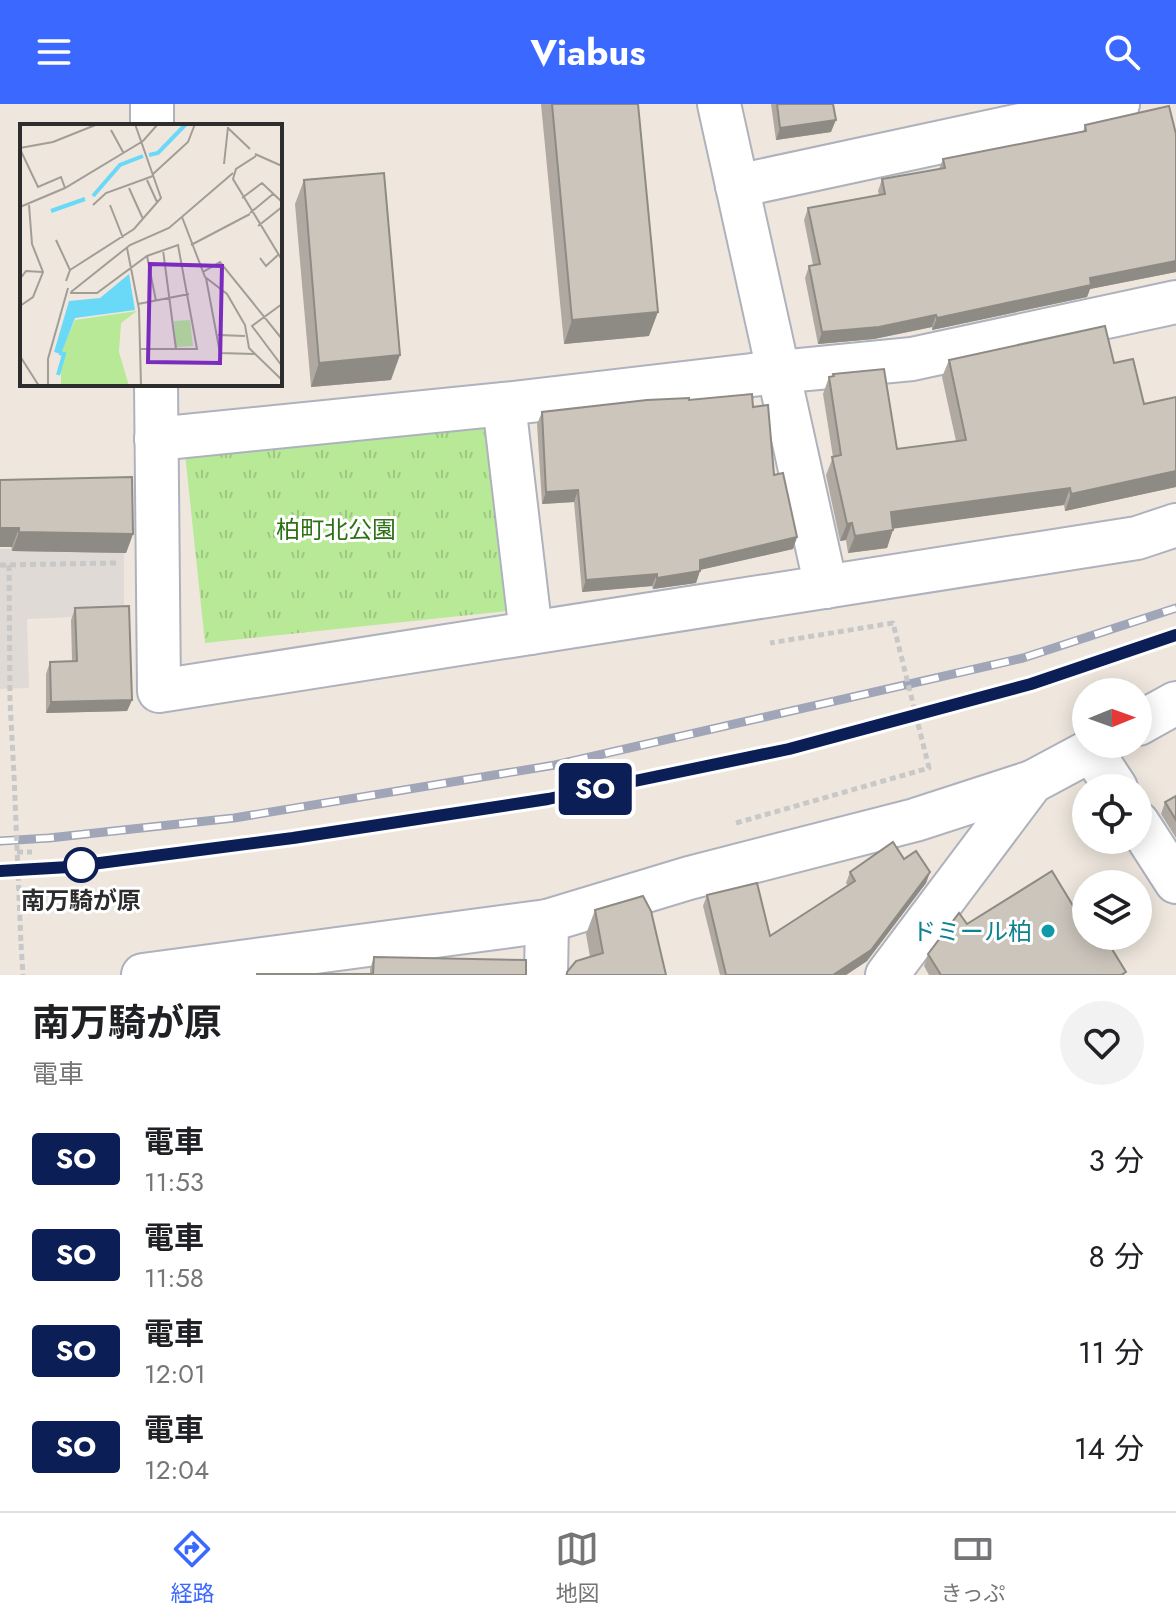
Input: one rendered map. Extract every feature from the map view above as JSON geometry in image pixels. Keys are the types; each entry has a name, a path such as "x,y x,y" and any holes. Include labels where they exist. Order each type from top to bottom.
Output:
{"street":[{"path":"719,104 826,587"},
{"path":"737,186 1118,104"},
{"path":"156,439 912,359 1176,302"},
{"path":"156,386 159,691 1137,538 1176,525"},
{"path":"504,404 531,633"},
{"path":"1152,716 1176,703"},
{"path":"143,975 339,963 547,921 689,878 915,820 1032,782 1077,758"},
{"path":"887,975 1032,782"},
{"path":"1152,845 1176,882"},
{"path":"546,975 547,921"}],"path":[{"path":"0,565 158,564"},
{"path":"9,565 10,702 23,975"},
{"path":"736,823 929,768 893,623 770,643"},
{"path":"0,702 10,702"},
{"path":"17,852 32,852"}],"green space":[{"name":"柏町北公園","path":"497,412 517,610 205,643 184,444"}],"shaded area":[{"path":"124,547 124,615 27,619 29,688 0,689 0,549"}],"building":[{"path":"552,104 638,104 658,312 572,320"},
{"path":"777,104 833,104 836,120 780,128"},
{"path":"1169,106 1176,134 1176,261 1090,278 1091,285 937,318 936,315 879,327 822,332 809,266 820,264 808,208 885,194 882,179 945,168 943,159 1086,131 1085,125"},
{"path":"384,173 400,355 319,363 304,180"},
{"path":"1105,326 1114,363 1133,359 1144,404 1176,397 1176,471 1071,494 1070,488 891,512 893,530 855,536 852,523 847,524 832,457 841,455 829,377 884,369 897,449 966,440 949,360"},
{"path":"752,394 753,407 768,405 774,475 783,473 797,537 700,560 700,571 657,578 657,574 586,580 578,490 546,492 542,412 647,400"},
{"path":"132,477 133,534 19,532 19,528 0,528 0,480"},
{"path":"129,606 132,700 51,702 50,662 77,661 75,608"},
{"path":"1176,796 1176,820 1165,802"},
{"path":"893,842 904,859 916,851 930,872 871,950 833,975 726,975 707,895 757,883 770,936 855,881 850,872"},
{"path":"1052,871 1072,904 1072,950 1113,950 1126,972 1121,975 941,975 928,954 959,913 967,924"},
{"path":"643,896 651,911 666,975 567,975 576,961 603,953 595,910"},
{"path":"374,957 526,960 526,975 257,975 373,974"}],"railway":[{"path":"0,841 234,818 555,765 1023,658 1176,608"},
{"path":"0,871 69,867 518,805 789,749 1031,684 1176,635"}],"train":[{"name":"SO","path":"0,871 69,867 293,838 548,799 789,749 1031,684 1176,635"}],"place":[{"name":"南万騎が原","path":"81,865"},
{"name":"ドミール柏","path":"1048,931"}]}
